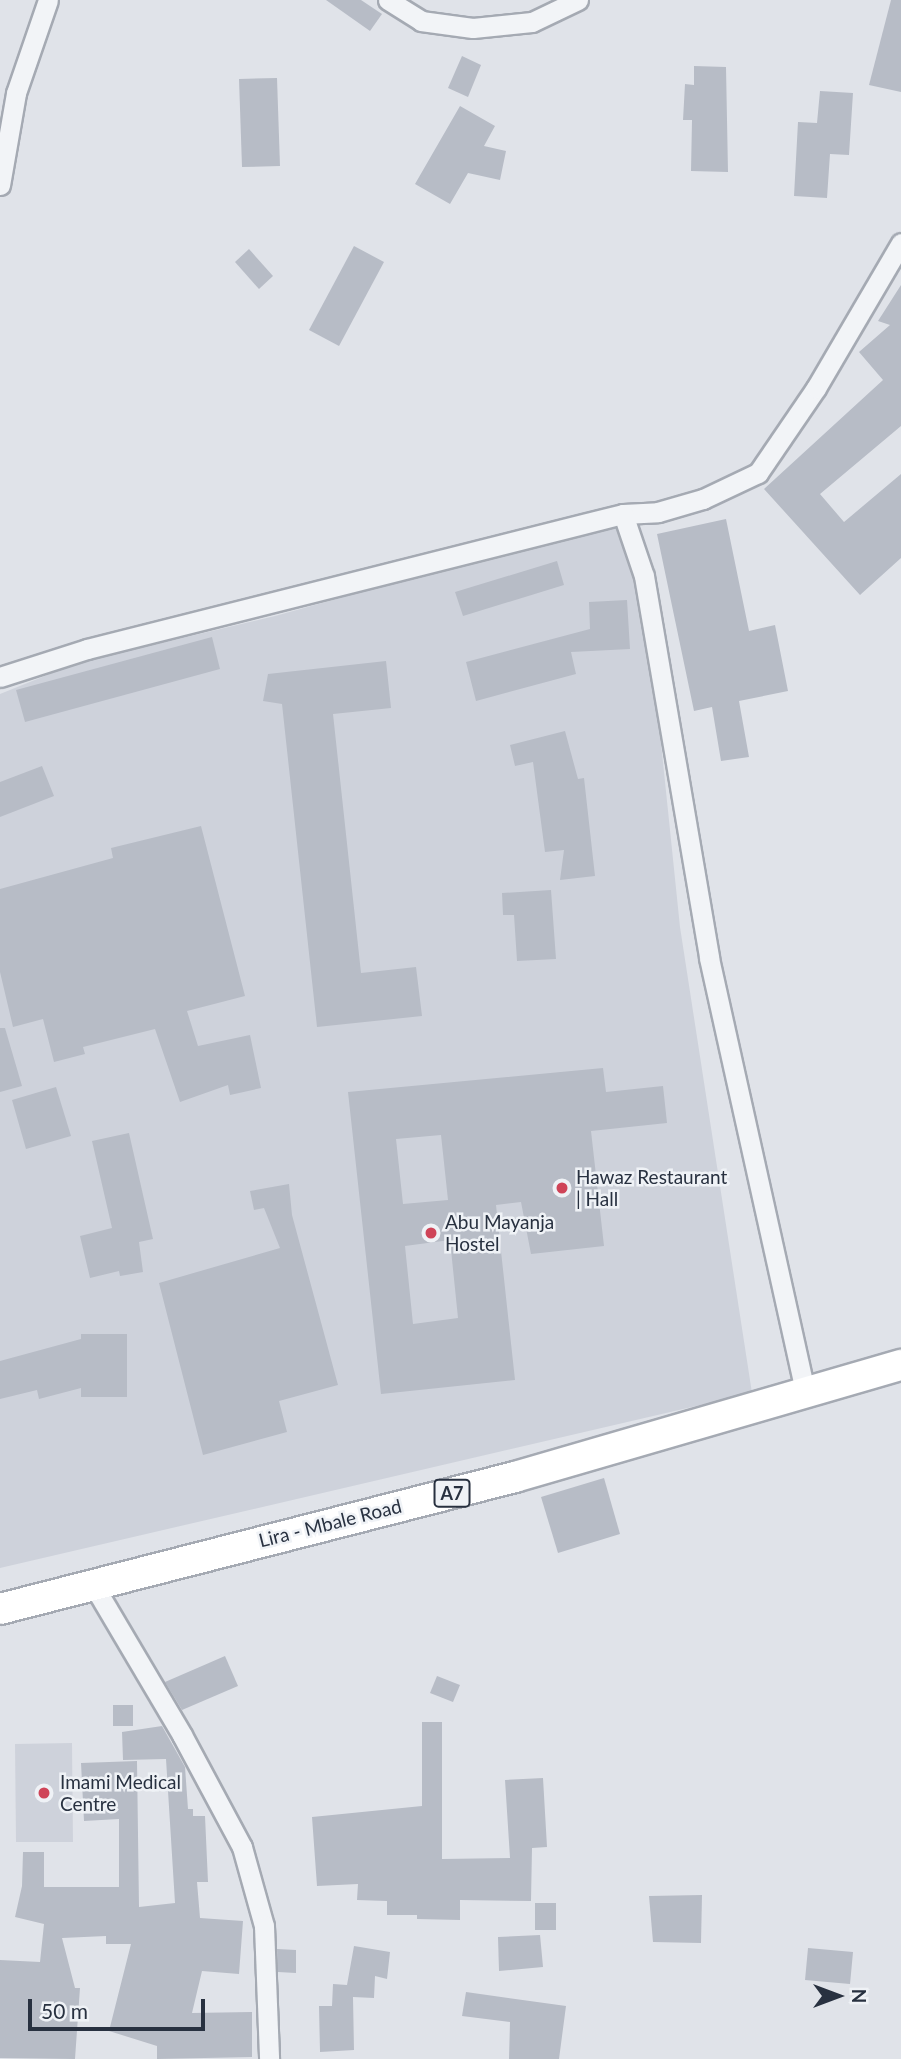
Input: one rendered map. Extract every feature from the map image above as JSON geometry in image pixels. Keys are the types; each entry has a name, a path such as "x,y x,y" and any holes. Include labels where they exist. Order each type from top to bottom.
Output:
{"main road":[{"name":"Lira - Mbale Road","path":"0,1609 515,1477 806,1390 901,1366"}],"street":[{"path":"0,185 16,93 48,0"},
{"path":"388,0 421,21 473,28 532,22 579,0"},
{"path":"0,677 100,646 623,514 658,512 703,499 758,473 816,388 901,243"},
{"path":"623,514 645,576 709,958 806,1390"},
{"path":"94,1586 242,1847 264,1926 269,2059"}],"shaded area":[{"path":"615,522 648,617 680,927 752,1393 0,1568 0,694 77,663 275,616"},
{"name":"Imami Medical Centre","path":"72,1743 73,1842 16,1842 15,1744"}],"building":[{"path":"326,0 361,0 382,14 370,31"},
{"path":"891,0 901,0 901,92 869,85"},
{"path":"462,56 481,65 468,97 448,88"},
{"path":"694,66 726,67 728,172 691,171 692,120 683,120 685,84 694,85"},
{"path":"277,78 280,166 242,167 239,79"},
{"path":"820,91 853,93 849,155 830,154 827,198 794,196 798,122 817,123"},
{"path":"460,106 495,126 484,146 506,151 500,180 468,173 450,204 415,184"},
{"path":"354,246 384,262 339,346 309,330"},
{"path":"249,249 273,276 259,289 235,262"},
{"path":"901,285 901,426 820,494 844,522 901,474 901,558 860,595 764,489 883,380 859,352 890,325 878,321"},
{"path":"726,519 749,631 775,625 788,691 739,701 749,757 721,761 712,707 694,711 657,534"},
{"path":"557,561 564,585 463,616 455,592"},
{"path":"627,600 630,649 571,652 576,674 476,701 466,662 590,629 589,602"},
{"path":"212,637 220,669 25,722 16,690"},
{"path":"386,661 391,708 333,714 361,973 416,967 422,1016 317,1027 282,704 263,701 268,674"},
{"path":"565,731 578,779 584,778 595,876 560,880 564,850 545,852 533,762 515,766 510,745"},
{"path":"42,766 54,796 0,817 0,782"},
{"path":"201,826 245,996 187,1011 198,1046 250,1035 261,1088 230,1095 228,1085 180,1102 155,1029 83,1047 85,1054 54,1062 43,1019 13,1027 0,972 0,889 113,858 111,848"},
{"path":"551,890 556,959 517,961 514,915 503,915 502,893"},
{"path":"0,1028 5,1028 22,1086 0,1092"},
{"name":"Abu Mayanja Hostel","path":"603,1068 606,1092 663,1086 667,1123 591,1131 604,1246 531,1254 521,1202 496,1205 515,1380 381,1394 348,1092","holes":["441,1135 448,1200 403,1204 396,1139","450,1240 458,1318 413,1324 405,1246"]},
{"path":"56,1087 71,1136 26,1149 12,1100"},
{"path":"129,1133 153,1239 139,1242 143,1272 120,1276 119,1271 90,1278 80,1236 112,1228 92,1141"},
{"path":"289,1184 292,1215 338,1385 279,1401 287,1432 203,1455 159,1283 280,1248 264,1208 254,1210 250,1191"},
{"path":"81,1334 127,1334 127,1397 81,1397 81,1388 39,1399 37,1390 0,1399 0,1361 81,1339"},
{"path":"604,1478 620,1534 558,1553 541,1497"},
{"path":"225,1656 238,1686 182,1710 165,1682"},
{"path":"437,1676 460,1685 453,1702 430,1693"},
{"path":"113,1705 133,1705 133,1726 113,1726"},
{"path":"422,1722 442,1722 442,1859 510,1858 505,1780 543,1778 547,1847 532,1848 531,1901 460,1900 460,1920 417,1919 417,1915 387,1915 387,1901 357,1900 358,1884 317,1886 312,1817 422,1806"},
{"path":"162,1726 185,1767 188,1809 193,1809 193,1816 205,1816 208,1882 197,1882 200,1918 243,1921 239,1974 202,1971 192,2013 252,2012 252,2057 157,2059 157,2046 109,2031 131,1944 106,1944 106,1936 62,1938 75,1988 80,1988 75,2059 0,2058 0,1960 40,1962 44,1924 15,1917 22,1886 23,1852 44,1852 44,1887 119,1887 119,1819 84,1821 81,1763 137,1761 139,1907 175,1903 166,1759 123,1760 122,1732"},
{"path":"702,1895 701,1943 653,1942 649,1896"},
{"path":"535,1903 556,1903 556,1930 535,1930"},
{"path":"540,1935 543,1967 499,1971 498,1937"},
{"path":"354,1946 390,1952 387,1979 375,1976 374,1998 353,1997 354,2050 320,2052 319,2006 332,2006 333,1984 347,1985"},
{"path":"808,1948 853,1952 850,1984 805,1980"},
{"path":"277,1949 296,1950 296,1973 278,1972"},
{"path":"466,1992 566,2006 559,2059 509,2059 510,2022 462,2016"}],"place":[{"name":"Hawaz Restaurant | Hall","path":"562,1188"},
{"name":"Abu Mayanja Hostel","path":"431,1233"},
{"name":"Imami Medical Centre","path":"44,1793"}]}
